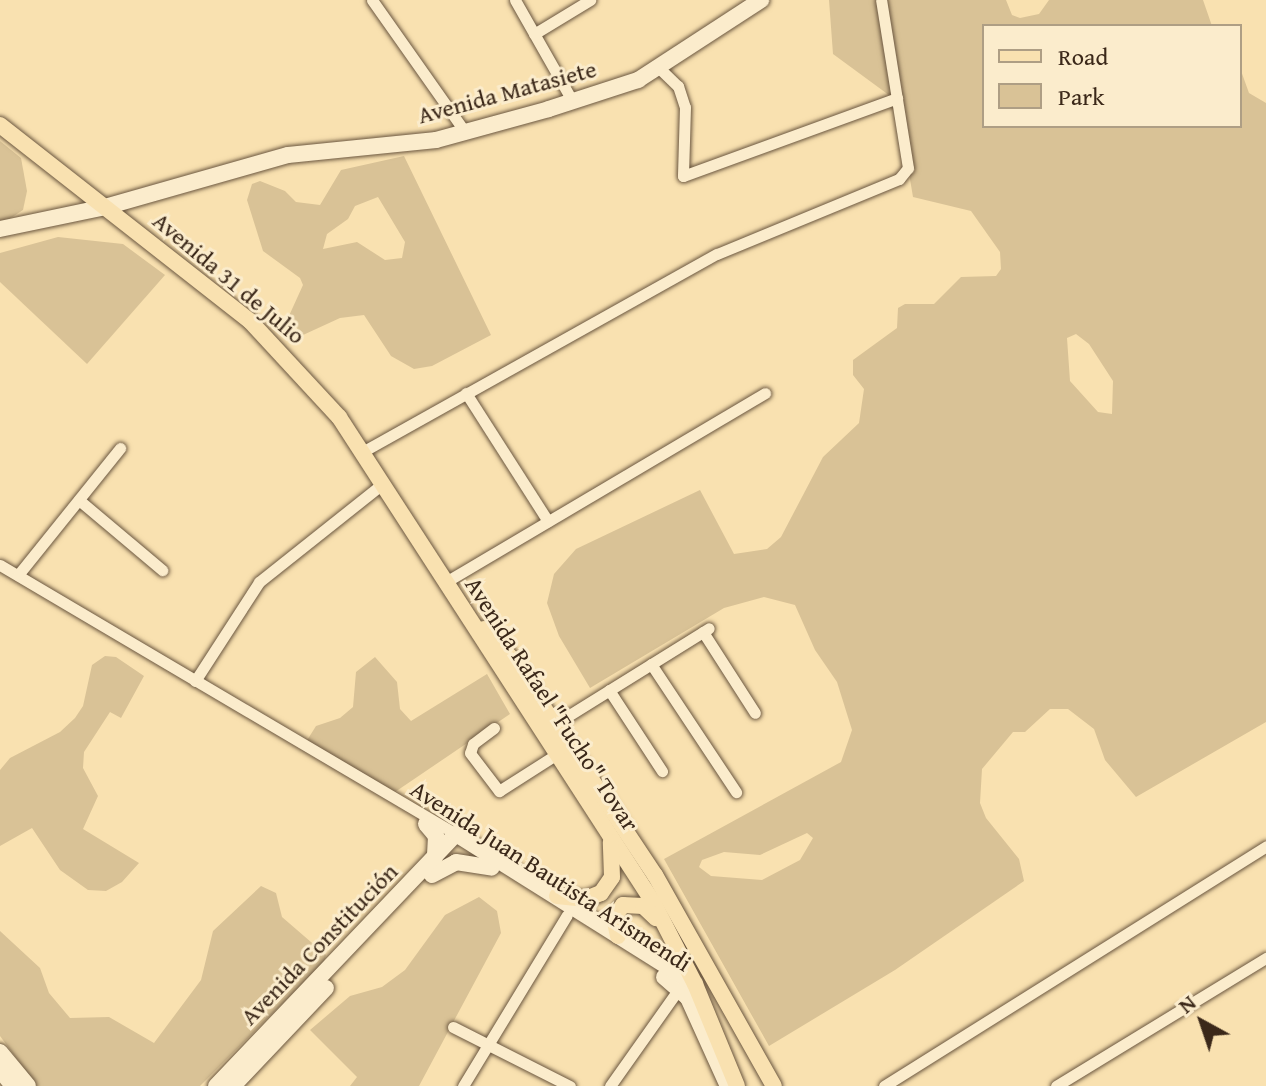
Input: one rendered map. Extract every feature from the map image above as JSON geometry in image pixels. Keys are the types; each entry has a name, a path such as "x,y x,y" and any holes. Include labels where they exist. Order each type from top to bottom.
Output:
{"main road":[{"name":"Avenida 31 de Julio","path":"0,125 274,341 362,452 444,583"},
{"name":"Avenida Rafael \"Fucho\" Tovar","path":"444,583 510,657 655,875 774,1086"},
{"name":"Avenida Rafael \"Fucho\" Tovar","path":"444,583 607,829 669,930 687,985 737,1086"},
{"path":"557,896 586,899 601,893 612,877 614,851 607,829"},
{"path":"618,936 614,917 629,903 643,906 669,930"},
{"path":"687,985 731,1010"}],"street":[{"path":"372,0 465,132"},
{"path":"515,0 573,102"},
{"path":"534,34 590,0"},
{"name":"Avenida Matasiete","path":"0,229 105,207 288,155 436,140 573,102 638,80 761,0"},
{"path":"362,452 717,254 899,179 908,168 881,0"},
{"path":"658,67 678,86 685,107 683,176 897,98"},
{"path":"466,393 548,521"},
{"path":"444,583 765,393"},
{"path":"18,575 120,448"},
{"path":"195,681 259,582 382,484"},
{"path":"79,500 162,570"},
{"name":"Avenida Juan Bautista Arismendi","path":"0,565 557,896 687,985 722,1082"},
{"path":"555,724 706,630 755,713"},
{"path":"651,664 736,792"},
{"path":"609,690 662,771"},
{"path":"494,728 473,744 470,753 499,791 557,754"},
{"name":"Avenida Juan Bautista Arismendi","path":"386,796 426,824 457,839 492,868 687,985"},
{"path":"426,824 436,836 435,857"},
{"name":"Avenida Constitución","path":"216,1086 435,857 457,839"},
{"name":"Avenida Constitución","path":"233,1086 432,875 457,839"},
{"path":"884,1086 1266,846"},
{"path":"432,875 456,862 492,868"},
{"path":"463,1086 567,915"},
{"path":"1056,1086 1266,958"},
{"path":"610,1086 687,985"},
{"path":"453,1027 487,1042 564,1085"},
{"path":"0,1052 28,1086"},
{"path":"0,1070 13,1086"}],"green space":[{"path":"829,0 1006,0 1012,15 1020,18 1039,14 1049,0 1203,0 1211,24 982,24 982,128 1242,128 1242,74 1249,93 1266,103 1266,722 1136,797 1105,760 1094,729 1068,709 1050,709 1025,732 1013,732 982,769 980,803 986,818 1019,859 1024,881 895,970 769,1046 664,859 841,762 852,730 837,682 815,650 795,605 764,597 724,608 590,688 559,636 547,603 554,574 576,549 700,490 734,554 767,549 781,537 823,457 859,423 864,389 853,375 853,360 897,328 898,308 905,304 934,304 961,277 996,276 1001,269 1000,252 971,211 913,197 897,101 833,54","holes":["1076,334 1089,344 1113,381 1112,414 1098,412 1070,381 1067,338","807,833 813,838 800,860 762,880 711,876 699,867 702,860 724,852 760,855"]},
{"path":"0,141 21,158 27,191 23,210 0,225"},
{"path":"404,156 491,335 432,366 414,369 391,356 364,315 340,318 303,335 288,318 303,285 300,278 263,251 247,200 252,184 260,181 285,191 296,202 320,205 341,170","holes":["378,197 405,242 402,258 385,260 357,242 323,249 327,234 348,219 355,206"]},
{"path":"58,237 123,244 165,275 87,364 0,282 0,253"},
{"path":"105,656 116,657 144,676 121,718 110,712 84,752 83,768 98,796 83,829 139,863 122,882 106,891 88,890 60,870 32,828 0,846 0,770 10,758 60,732 75,718 83,706 92,665"},
{"path":"375,657 397,682 400,709 411,721 487,674 510,714 395,792 306,742 316,726 340,718 353,707 356,672"},
{"path":"261,886 276,893 282,917 326,955 324,962 200,1086 37,1086 0,1036 0,931 40,968 49,993 70,1018 109,1017 154,1043 201,980 213,931"},
{"path":"479,897 497,911 501,933 419,1086 350,1086 357,1077 310,1030 350,996 382,987 405,970 445,915"}]}
